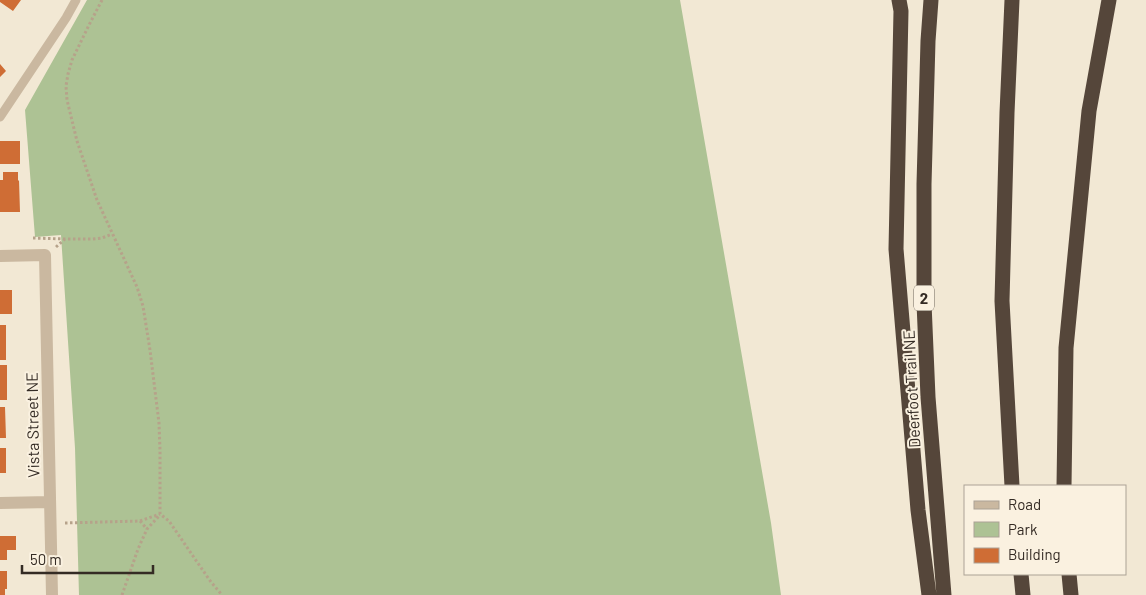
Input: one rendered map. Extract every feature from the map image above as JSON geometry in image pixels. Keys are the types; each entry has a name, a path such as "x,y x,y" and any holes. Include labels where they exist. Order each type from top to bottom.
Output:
{"highway":[{"path":"899,0 901,11 896,249 918,510 928,595"},
{"name":"Deerfoot Trail NE","path":"930,0 925,165 924,303 928,397 944,595"},
{"path":"1012,0 1002,300 1012,485"},
{"path":"1064,485 1066,348 1089,111 1109,0"},
{"path":"1021,575 1023,595"},
{"path":"1069,575 1071,595"}],"street":[{"path":"0,256 45,255"},
{"name":"Vista Street NE","path":"45,255 52,595"},
{"path":"0,503 50,502"}],"lane":[{"path":"0,117 76,0"}],"path":[{"path":"102,0 72,60 68,74 66,100 77,141 97,200 137,288 143,306 159,423 160,450 160,514 147,529 122,595"},
{"path":"33,238 92,239 112,234"},
{"path":"45,255 66,240"},
{"path":"66,523 140,521 160,514"},
{"path":"160,514 169,521 200,567 222,595"},
{"path":"140,521 147,529"}],"green space":[{"path":"87,0 680,0 771,523 781,595 79,595 75,448 61,235 35,237 25,110"}],"building":[{"path":"0,0 21,0 13,11 0,2"},
{"path":"0,64 6,71 0,77"},
{"path":"0,141 20,141 20,164 0,164"},
{"path":"3,172 18,172 20,212 0,212 0,180 3,180"},
{"path":"0,290 12,290 12,314 0,314"},
{"path":"0,325 6,325 6,360 0,360"},
{"path":"0,365 7,365 7,400 0,400"},
{"path":"0,407 5,407 6,438 0,438"},
{"path":"0,448 6,448 6,473 0,473"},
{"path":"0,536 16,536 16,550 7,550 7,560 0,560"},
{"path":"0,571 7,571 5,595 0,595"}]}
